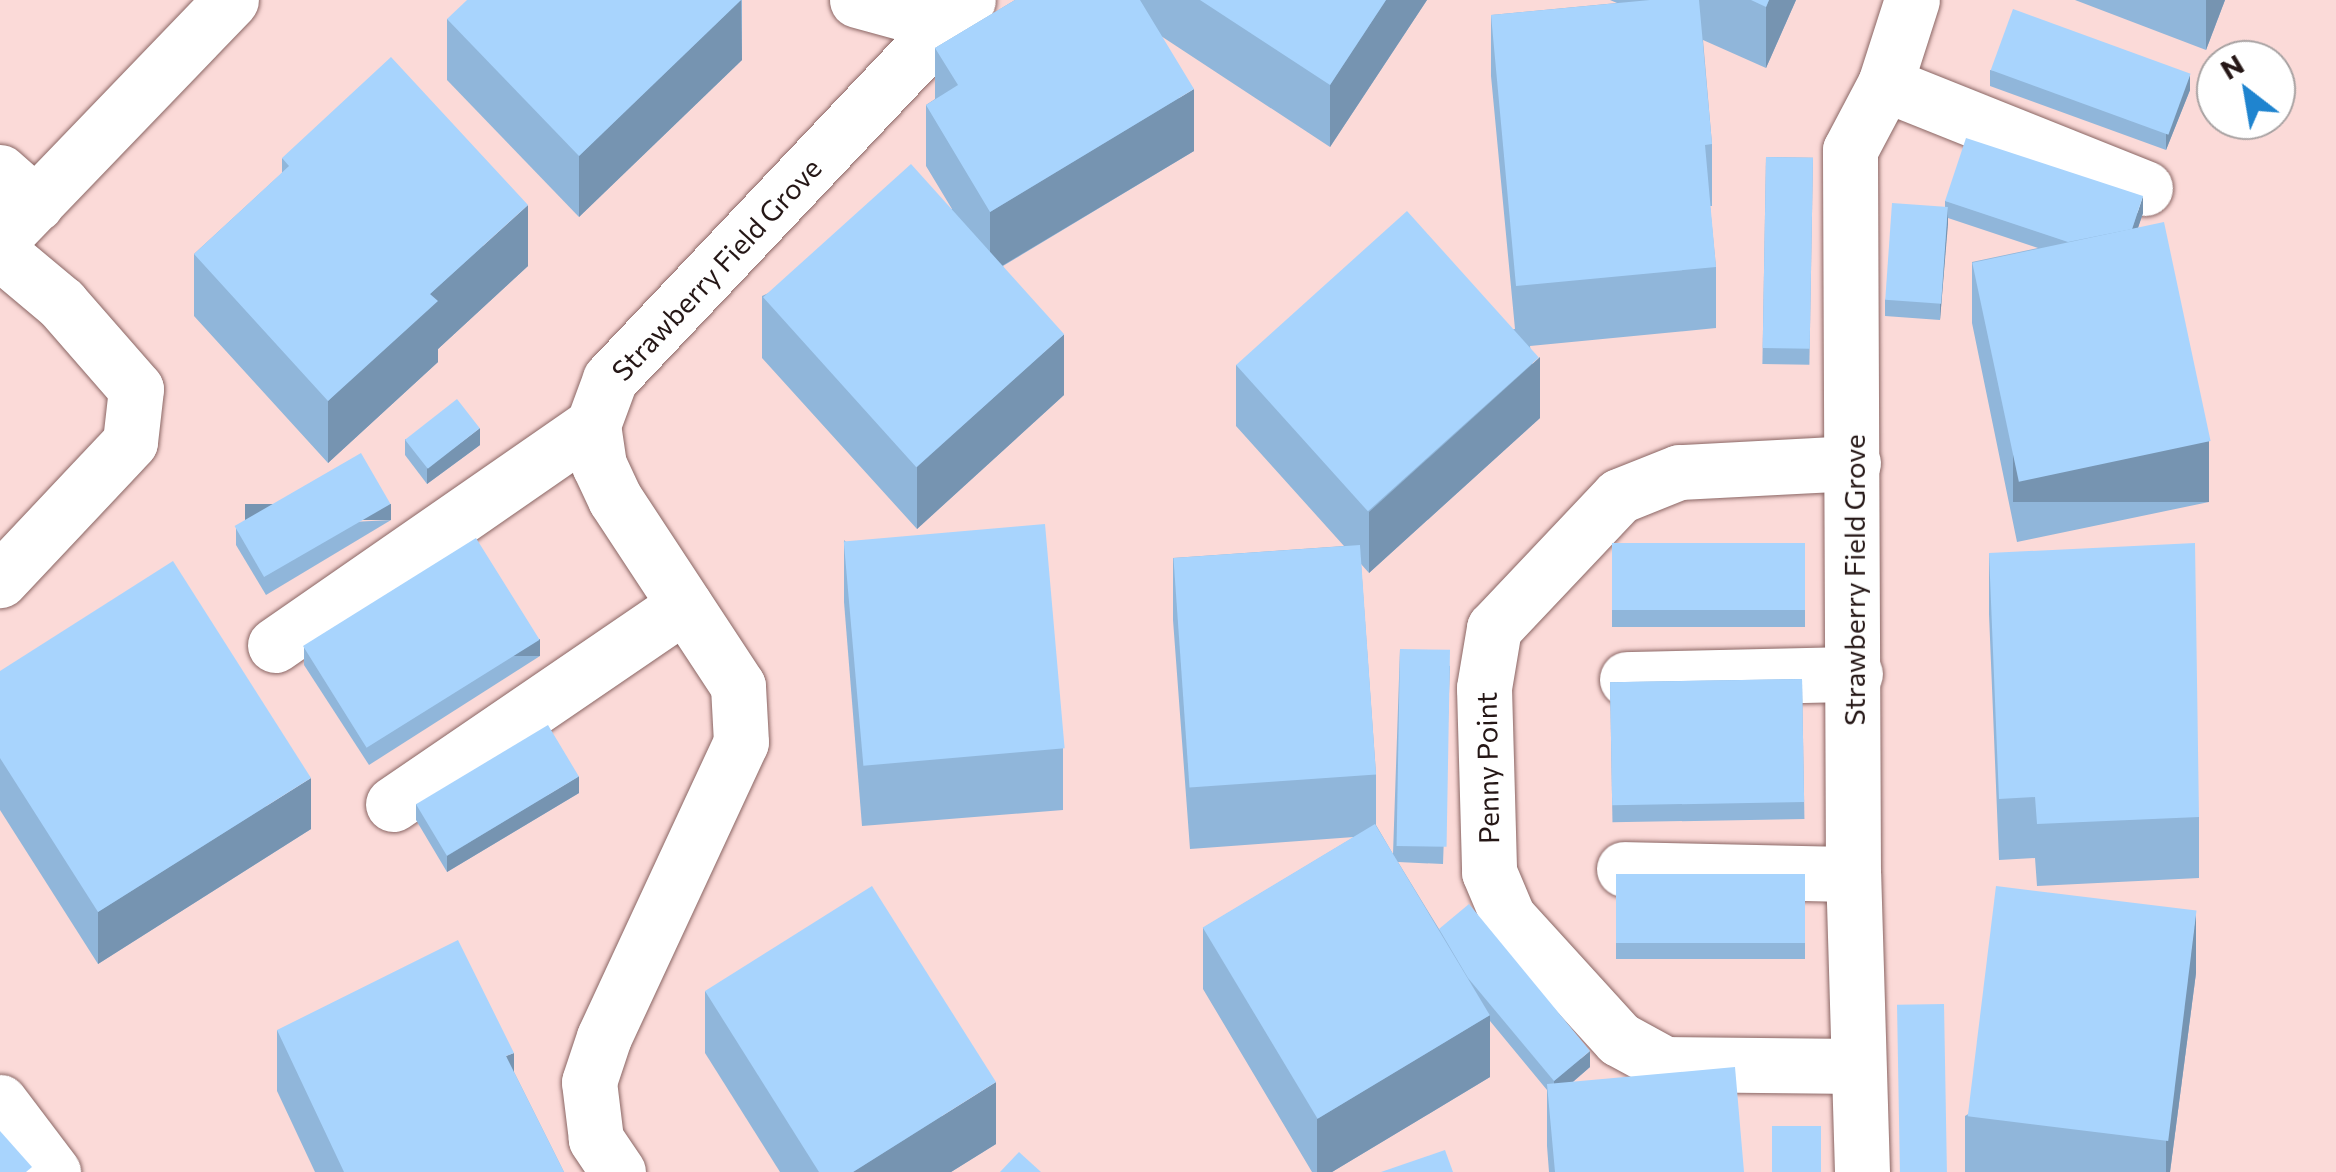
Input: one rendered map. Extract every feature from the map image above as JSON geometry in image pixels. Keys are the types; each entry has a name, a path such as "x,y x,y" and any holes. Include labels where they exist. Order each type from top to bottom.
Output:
{"street":[{"path":"12,205 230,0"},
{"path":"857,0 950,8"},
{"name":"Strawberry Field Grove","path":"1862,1172 1853,874 1850,150 1884,84 1912,0"},
{"name":"Strawberry Field Grove","path":"593,425 610,379 950,8"},
{"path":"1884,84 2146,188"},
{"path":"0,252 61,303 136,389 130,442 0,580"},
{"path":"274,645 593,425 599,466 614,499 738,686 742,742 604,1037 589,1082 596,1139 618,1172"},
{"name":"Penny Point","path":"1853,464 1679,472 1619,496 1494,628 1484,688 1489,872 1508,917 1619,1039 1666,1064 1856,1066"},
{"path":"393,804 684,605"},
{"path":"1627,679 1855,674"},
{"path":"1624,869 1853,874"},
{"path":"0,1102 53,1172"}],"building":[{"path":"467,0 741,0 579,156 447,19"},
{"path":"1015,0 1140,0 1194,89 990,212 926,105 958,85 935,48"},
{"path":"1200,0 1386,0 1330,85"},
{"path":"1650,0 1699,0 1712,144 1705,145 1716,267 1516,286 1491,15"},
{"path":"1751,0 1769,0 1766,7"},
{"path":"2013,9 2191,74 2168,135 1991,70"},
{"path":"391,57 528,205 430,294 438,301 328,401 194,254 289,166 282,158"},
{"path":"1966,138 2143,196 2132,229 2068,242 1945,201"},
{"path":"1766,157 1813,158 1810,349 1763,348"},
{"path":"911,164 1064,334 916,467 763,297"},
{"path":"1892,203 1948,207 1941,304 1885,300"},
{"path":"1407,211 1539,357 1368,511 1236,365"},
{"path":"2164,222 2211,441 2019,482 1972,263"},
{"path":"457,399 480,428 428,469 405,440"},
{"path":"361,453 391,504 264,577 235,526"},
{"path":"1045,524 1065,748 863,766 844,542"},
{"path":"476,538 540,640 367,748 303,646"},
{"path":"1612,543 1805,543 1805,610 1612,610"},
{"path":"2195,543 2199,817 2037,824 2035,797 1999,799 1989,553"},
{"path":"1360,545 1376,774 1189,787 1173,558"},
{"path":"173,561 311,778 98,912 0,758 0,671"},
{"path":"1400,649 1450,650 1447,847 1397,846"},
{"path":"1802,679 1804,802 1612,805 1610,682"},
{"path":"548,725 579,776 447,856 416,804"},
{"path":"1375,824 1490,1015 1318,1119 1203,928"},
{"path":"1616,874 1805,874 1805,943 1616,943"},
{"path":"872,886 996,1082 853,1172 819,1172 705,991"},
{"path":"1996,886 2196,911 2168,1141 1968,1116"},
{"path":"1469,904 1590,1051 1554,1081 1468,978 1439,929"},
{"path":"458,940 514,1053 506,1056 564,1172 344,1172 277,1030"},
{"path":"1944,1004 1947,1172 1900,1172 1897,1005"},
{"path":"1735,1067 1744,1172 1555,1172 1547,1084"},
{"path":"1772,1126 1821,1126 1821,1172 1772,1172"},
{"path":"0,1131 32,1167 26,1172 0,1172"},
{"path":"1445,1150 1453,1172 1381,1172"},
{"path":"1019,1152 1041,1172 1000,1172"}]}
